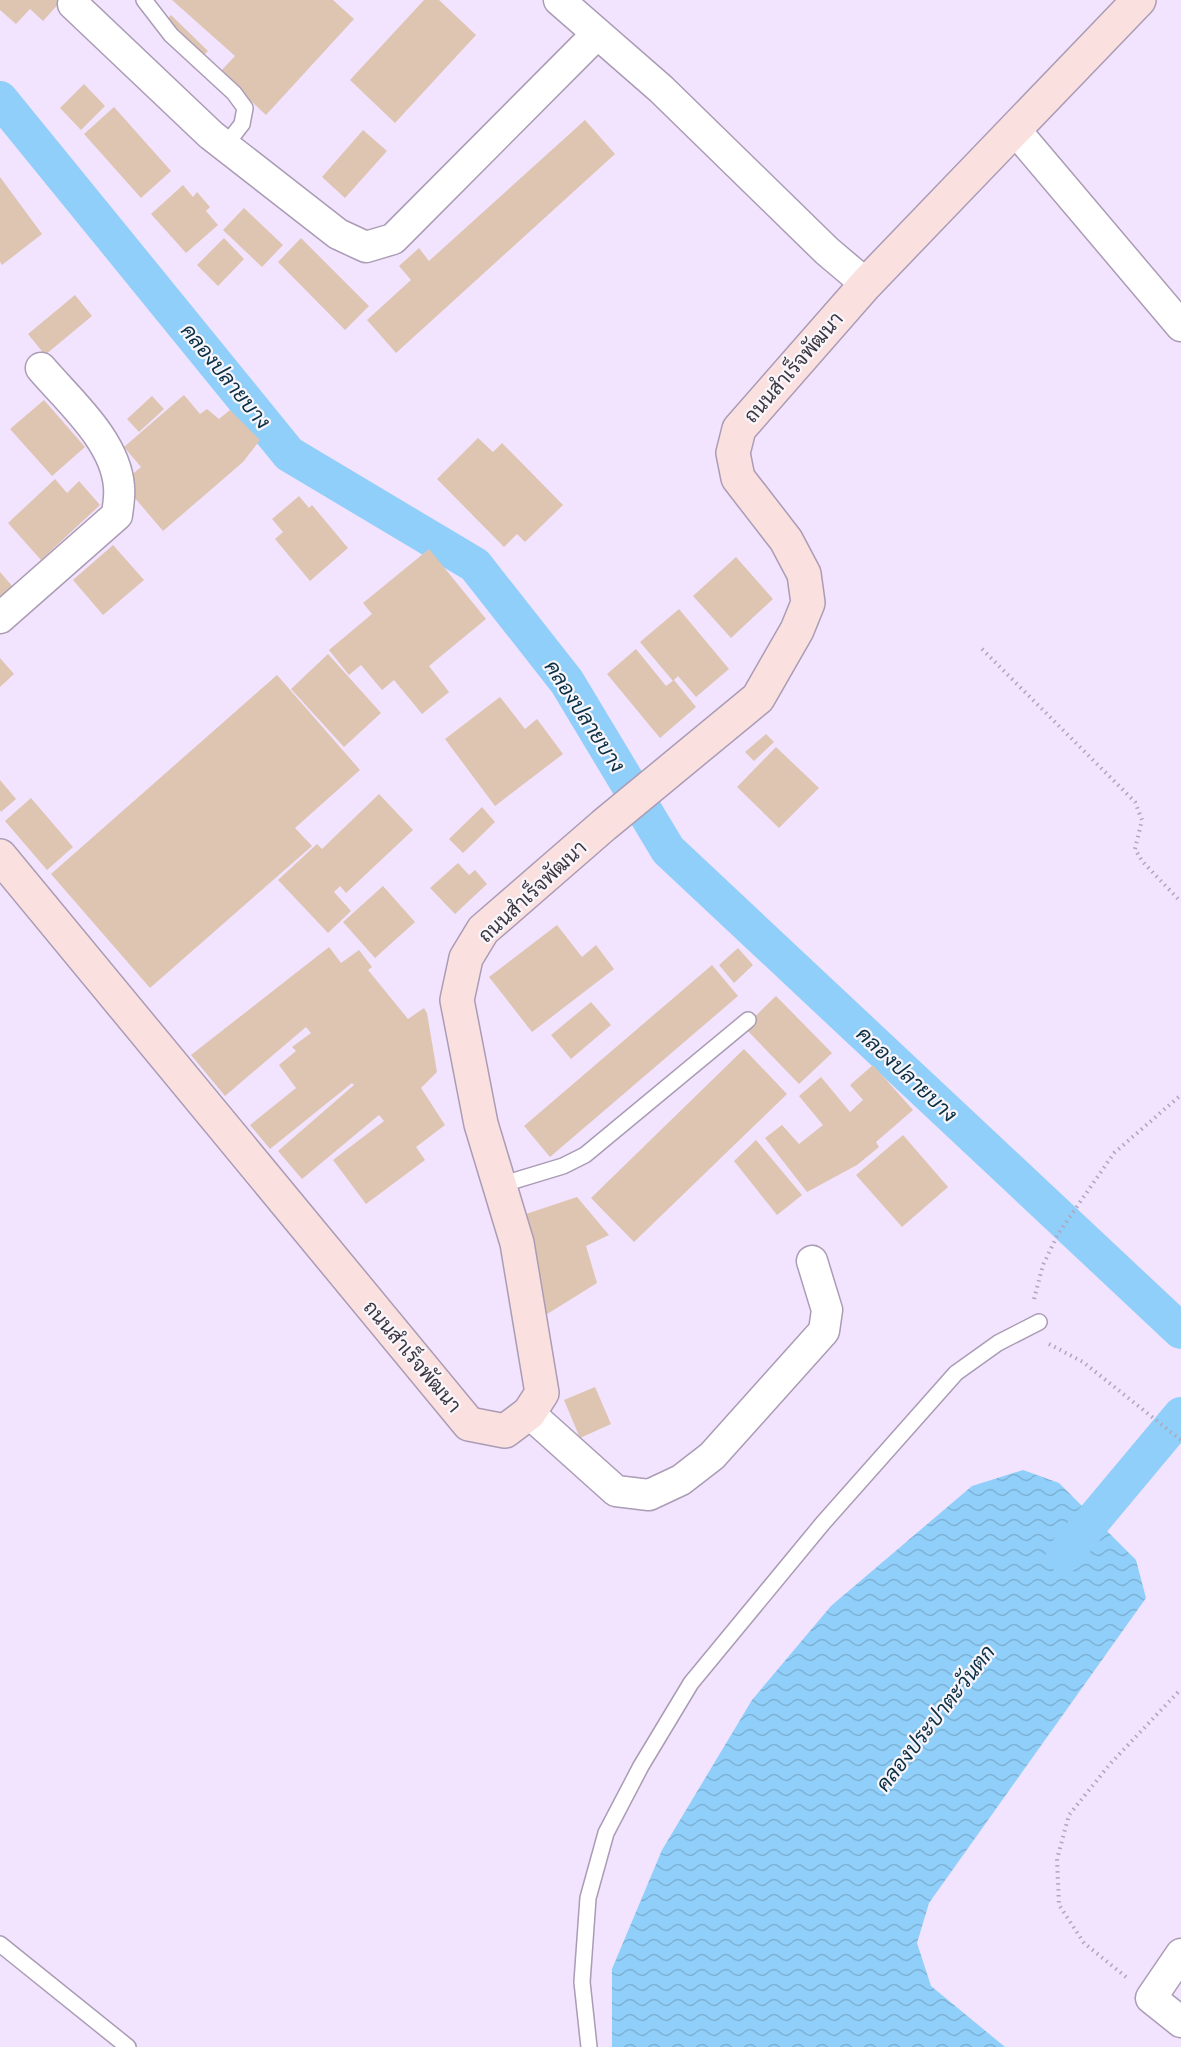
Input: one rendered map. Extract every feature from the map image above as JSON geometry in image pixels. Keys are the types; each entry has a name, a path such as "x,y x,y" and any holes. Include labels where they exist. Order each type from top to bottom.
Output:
{"street":[{"path":"559,0 662,89 827,251 866,284"},
{"name":"ถนนสำเร็จพัฒนา","path":"0,856 469,1424 505,1431 529,1413 542,1393 517,1243 481,1124 457,999 466,958 483,930 604,825 758,699 797,630 808,603 804,574 786,540 738,478 734,453 739,429 866,284 1016,131 1139,0"},
{"path":"74,4 225,146 338,234 366,247 393,239 597,34"},
{"path":"1016,131 1181,326"},
{"path":"0,618 117,515 119,486 109,456 86,420 41,368"},
{"path":"529,1413 616,1491 649,1495 681,1480 712,1456 824,1331 827,1310 812,1261"},
{"path":"1181,1954 1151,1998 1181,2022"}],"lane":[{"path":"144,0 171,35 234,93 245,108 242,124 225,146"},
{"path":"500,1185 563,1166 585,1155 748,1020"},
{"path":"589,2047 582,1983 588,1898 606,1833 641,1766 691,1683 823,1523 956,1372 999,1343 1039,1322"},
{"path":"0,1944 128,2047"}],"path":[{"path":"981,649 1136,802 1142,820 1135,849 1142,861 1181,902"},
{"path":"1058,1234 1114,1153 1180,1096"},
{"path":"1083,1362 1181,1440"},
{"path":"1151,1998 1084,1943 1059,1905 1057,1859 1069,1815 1110,1764 1181,1689"}],"water":[{"path":"1023,1470 1059,1483 1136,1560 1146,1598 929,1903 917,1943 931,1986 1005,2047 612,2047 612,1969 662,1850 752,1700 831,1606 972,1486"}],"building":[{"path":"0,0 62,0 43,21 30,9 16,24 0,10"},
{"path":"172,0 333,0 354,19 266,115 220,72 235,56"},
{"path":"424,0 439,0 476,35 395,123 350,80"},
{"path":"171,15 208,51 200,59 163,24"},
{"path":"84,84 105,106 81,130 60,108"},
{"path":"114,107 171,171 141,198 84,134"},
{"path":"585,120 615,154 396,353 367,320 411,280 399,266 419,248 429,261"},
{"path":"363,130 387,151 345,198 322,177"},
{"path":"0,177 42,234 2,265 0,262"},
{"path":"183,185 193,197 197,192 210,207 206,211 218,225 186,253 151,214"},
{"path":"244,208 283,245 262,267 223,230"},
{"path":"224,238 244,259 218,286 197,265"},
{"path":"301,238 369,306 345,330 278,262"},
{"path":"75,295 92,316 45,355 28,334"},
{"path":"184,395 200,414 207,409 219,419 230,410 260,440 243,462 163,531 122,483 141,467 124,447"},
{"path":"152,396 164,409 139,432 127,419"},
{"path":"44,400 85,447 52,476 10,429"},
{"path":"478,438 493,452 502,443 563,505 525,542 517,534 504,547 437,479"},
{"path":"55,479 67,493 79,481 100,505 41,560 8,523"},
{"path":"299,496 309,508 312,505 348,548 310,581 275,539 283,532 272,519"},
{"path":"113,545 144,580 103,615 73,580"},
{"path":"429,549 486,619 429,666 449,692 422,714 394,680 382,690 361,665 349,675 329,650 372,614 363,603"},
{"path":"736,557 773,599 731,638 693,596"},
{"path":"0,572 20,595 0,612"},
{"path":"679,609 729,669 696,697 678,676 673,681 640,642"},
{"path":"636,649 666,686 674,680 696,707 660,738 607,674"},
{"path":"328,654 381,713 344,747 291,689"},
{"path":"0,658 14,674 0,687"},
{"path":"277,675 360,770 295,828 312,846 150,988 51,874"},
{"path":"500,697 525,729 537,719 563,754 495,806 445,739"},
{"path":"766,734 774,742 754,761 745,752"},
{"path":"776,747 819,788 779,828 737,787"},
{"path":"0,780 16,799 1,812 0,810"},
{"path":"379,794 413,830 346,893 340,886 334,892 351,911 328,933 278,880 317,844 322,849"},
{"path":"31,798 73,847 47,870 5,821"},
{"path":"482,807 495,822 463,853 449,839"},
{"path":"458,863 469,875 475,870 487,884 455,914 430,888"},
{"path":"383,886 415,922 375,958 343,922"},
{"path":"557,925 582,957 596,945 614,969 532,1032 489,977"},
{"path":"329,947 341,963 359,950 372,967 368,970 408,1019 424,1008 427,1013 437,1072 421,1088 445,1125 416,1147 425,1160 366,1204 333,1160 384,1121 379,1115 302,1179 278,1151 354,1085 352,1083 270,1149 250,1125 296,1088 279,1065 296,1051 292,1047 311,1033 306,1027 225,1096 191,1055"},
{"path":"738,948 753,965 734,983 719,965"},
{"path":"712,965 738,996 550,1157 524,1126"},
{"path":"776,996 832,1053 799,1084 744,1027"},
{"path":"591,1002 611,1025 571,1059 551,1035"},
{"path":"744,1049 787,1094 634,1242 591,1198"},
{"path":"873,1065 913,1110 876,1142 879,1147 857,1165 807,1192 765,1138 782,1125 799,1144 823,1125 799,1096 821,1077 850,1112 863,1100 850,1085"},
{"path":"903,1135 948,1187 902,1227 856,1175"},
{"path":"756,1140 802,1195 777,1215 734,1161"},
{"path":"577,1197 609,1235 586,1246 597,1283 544,1316 514,1218"},
{"path":"595,1387 611,1424 580,1438 564,1400"}],"waterway":[{"name":"คลองปลายบาง","path":"0,99 289,454 475,565 567,682 668,850 1181,1331"},
{"name":"คลองประปาตะวันตก","path":"1064,1555 1181,1415"}]}
